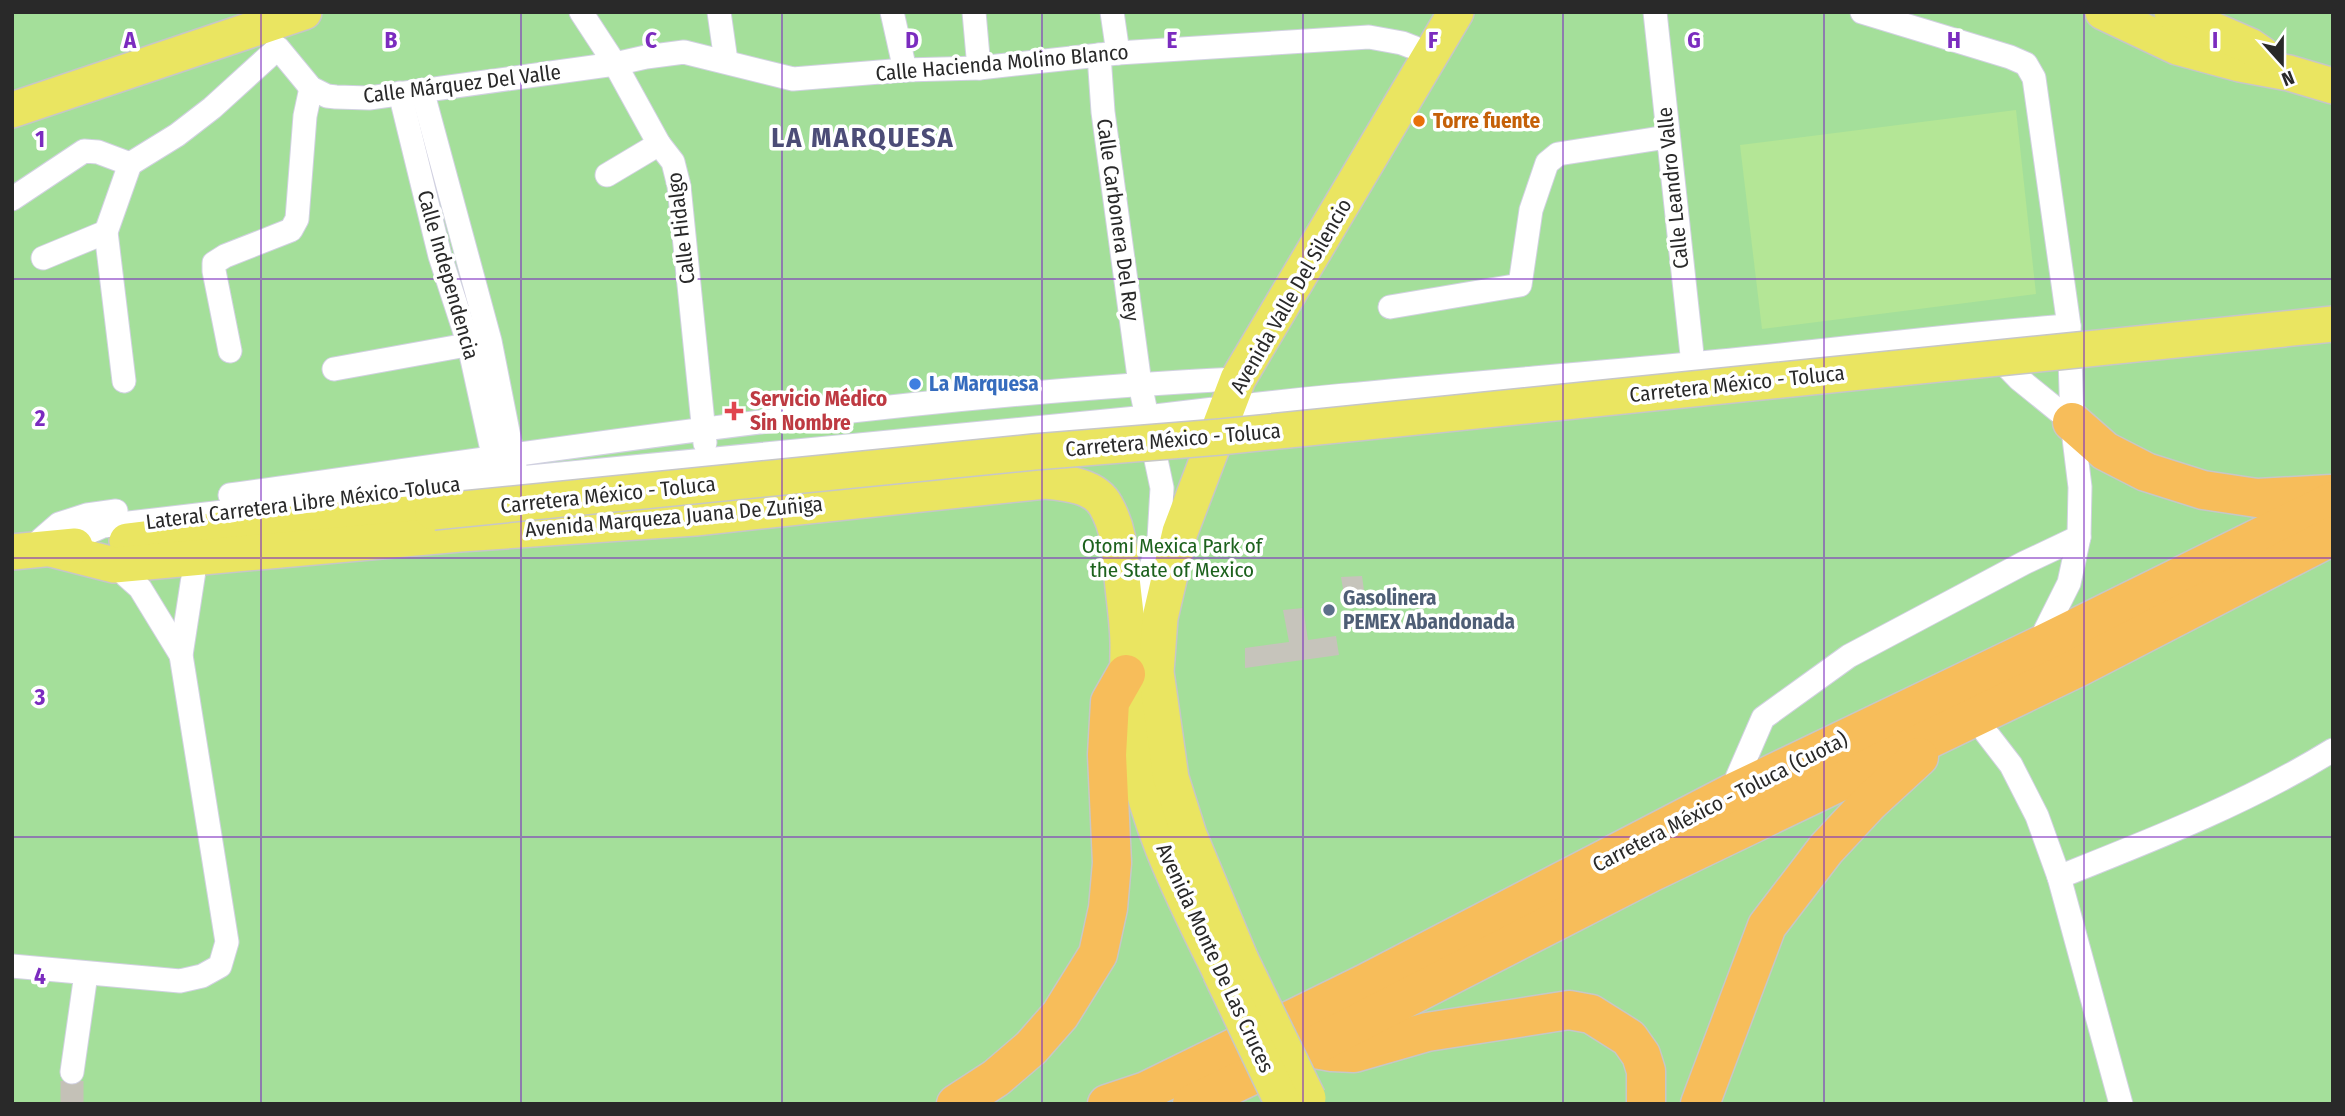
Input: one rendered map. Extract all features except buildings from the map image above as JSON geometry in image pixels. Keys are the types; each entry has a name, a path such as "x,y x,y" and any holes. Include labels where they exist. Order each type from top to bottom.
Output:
{"highway":[{"path":"2072,422 2105,451 2146,472 2203,490 2257,498 2333,494"},
{"name":"Carretera México - Toluca (Cuota)","path":"1107,1104 1146,1091 1364,984 1730,794 2333,501"},
{"name":"Carretera México - Toluca (Cuota)","path":"1192,1104 1309,1048 1652,872 2077,668 2333,536"},
{"path":"956,1104 996,1078 1031,1048 1060,1015 1098,954 1108,908 1112,863 1107,755 1110,702 1137,664"},
{"path":"1700,1104 1767,926 1826,849 1869,803 1920,755 1974,717"},
{"path":"1309,1048 1354,1053 1427,1032 1569,1010 1591,1013 1629,1038 1642,1055 1646,1071 1646,1104"}],"main road":[{"path":"12,110 266,28 304,12"},
{"name":"Avenida Valle Del Silencio","path":"1137,664 1160,618 1180,532 1233,393 1456,12"},
{"path":"2103,12 2177,47 2333,86"},
{"path":"2172,12 2250,46 2289,73"},
{"name":"Carretera México - Toluca","path":"31,550 1034,452 1220,437 2333,324"},
{"name":"Avenida Marqueza Juana De Zuñiga","path":"31,550 114,565 460,534 695,519 1045,481 1056,482 1089,490 1097,496 1104,502 1117,528 1137,664"},
{"name":"Avenida Monte De Las Cruces","path":"1137,664 1129,721 1144,796 1171,872 1230,965 1301,1102"}],"street":[{"name":"Calle Hidalgo","path":"581,12 615,64 659,144 673,162 679,186 702,428 708,459"},
{"path":"719,12 726,61"},
{"path":"892,12 905,70"},
{"path":"974,12 979,68"},
{"name":"Calle Carbonera Del Rey","path":"1112,12 1103,112 1140,384 1162,488 1159,539 1137,664"},
{"name":"Calle Leandro Valle","path":"1655,12 1693,364"},
{"path":"1862,12 2010,57 2026,64 2035,78 2069,326 2072,422 2080,487 2079,537 2069,583 2037,647"},
{"path":"124,381 106,232 130,164 177,135 212,108 266,28 310,88 305,116 297,219 291,230 225,256 215,263 214,271 230,351"},
{"name":"Calle Hacienda Molino Blanco","path":"615,64 684,52 793,79 905,70 979,68 1109,54 1369,37 1402,43 1433,55"},
{"name":"Calle Márquez Del Valle","path":"310,88 327,96 369,98 615,64"},
{"name":"Calle Independencia","path":"411,91 463,247 479,343 505,468"},
{"name":"Calle Independencia","path":"411,91 440,256 479,343"},
{"path":"1390,307 1520,285 1531,209 1547,163 1558,154 1667,137"},
{"path":"607,175 659,144"},
{"path":"12,198 84,151 98,152 130,164"},
{"path":"43,258 106,232"},
{"path":"440,256 463,247"},
{"path":"505,468 702,428 1140,384 1233,393 1693,364 1978,332 2069,326"},
{"path":"1978,332 1996,356 2019,379 2072,422"},
{"path":"334,369 479,343"},
{"name":"Lateral Carretera Libre México-Toluca","path":"31,550 103,526 505,468 708,459 1147,417 1233,393"},
{"path":"1730,794 1763,718 1849,656 2024,563 2079,537"},
{"path":"12,966 180,981 202,976 220,966 228,942 181,655 196,558"},
{"path":"114,565 140,588 181,655"},
{"path":"1974,717 2011,765 2037,816 2059,877 2121,1104"},
{"path":"2059,877 2168,834 2290,776 2333,750"},
{"path":"72,1072 86,974"}],"green space":[{"name":"Otomi Mexica Park of the State of Mexico","path":"12,12 2333,12 2333,1104 12,1104"},
{"path":"2016,110 2036,294 1762,329 1740,145"}],"tunnel":[{"path":"72,1072 72,1104"}],"place":[{"name":"Torre fuente","path":"1419,121"},
{"name":"La Marquesa","path":"915,384"},
{"name":"Servicio Médico Sin Nombre","path":"734,411"},
{"name":"Gasolinera PEMEX Abandonada","path":"1329,610"}],"district":[{"name":"LA MARQUESA","path":"863,137"}]}
